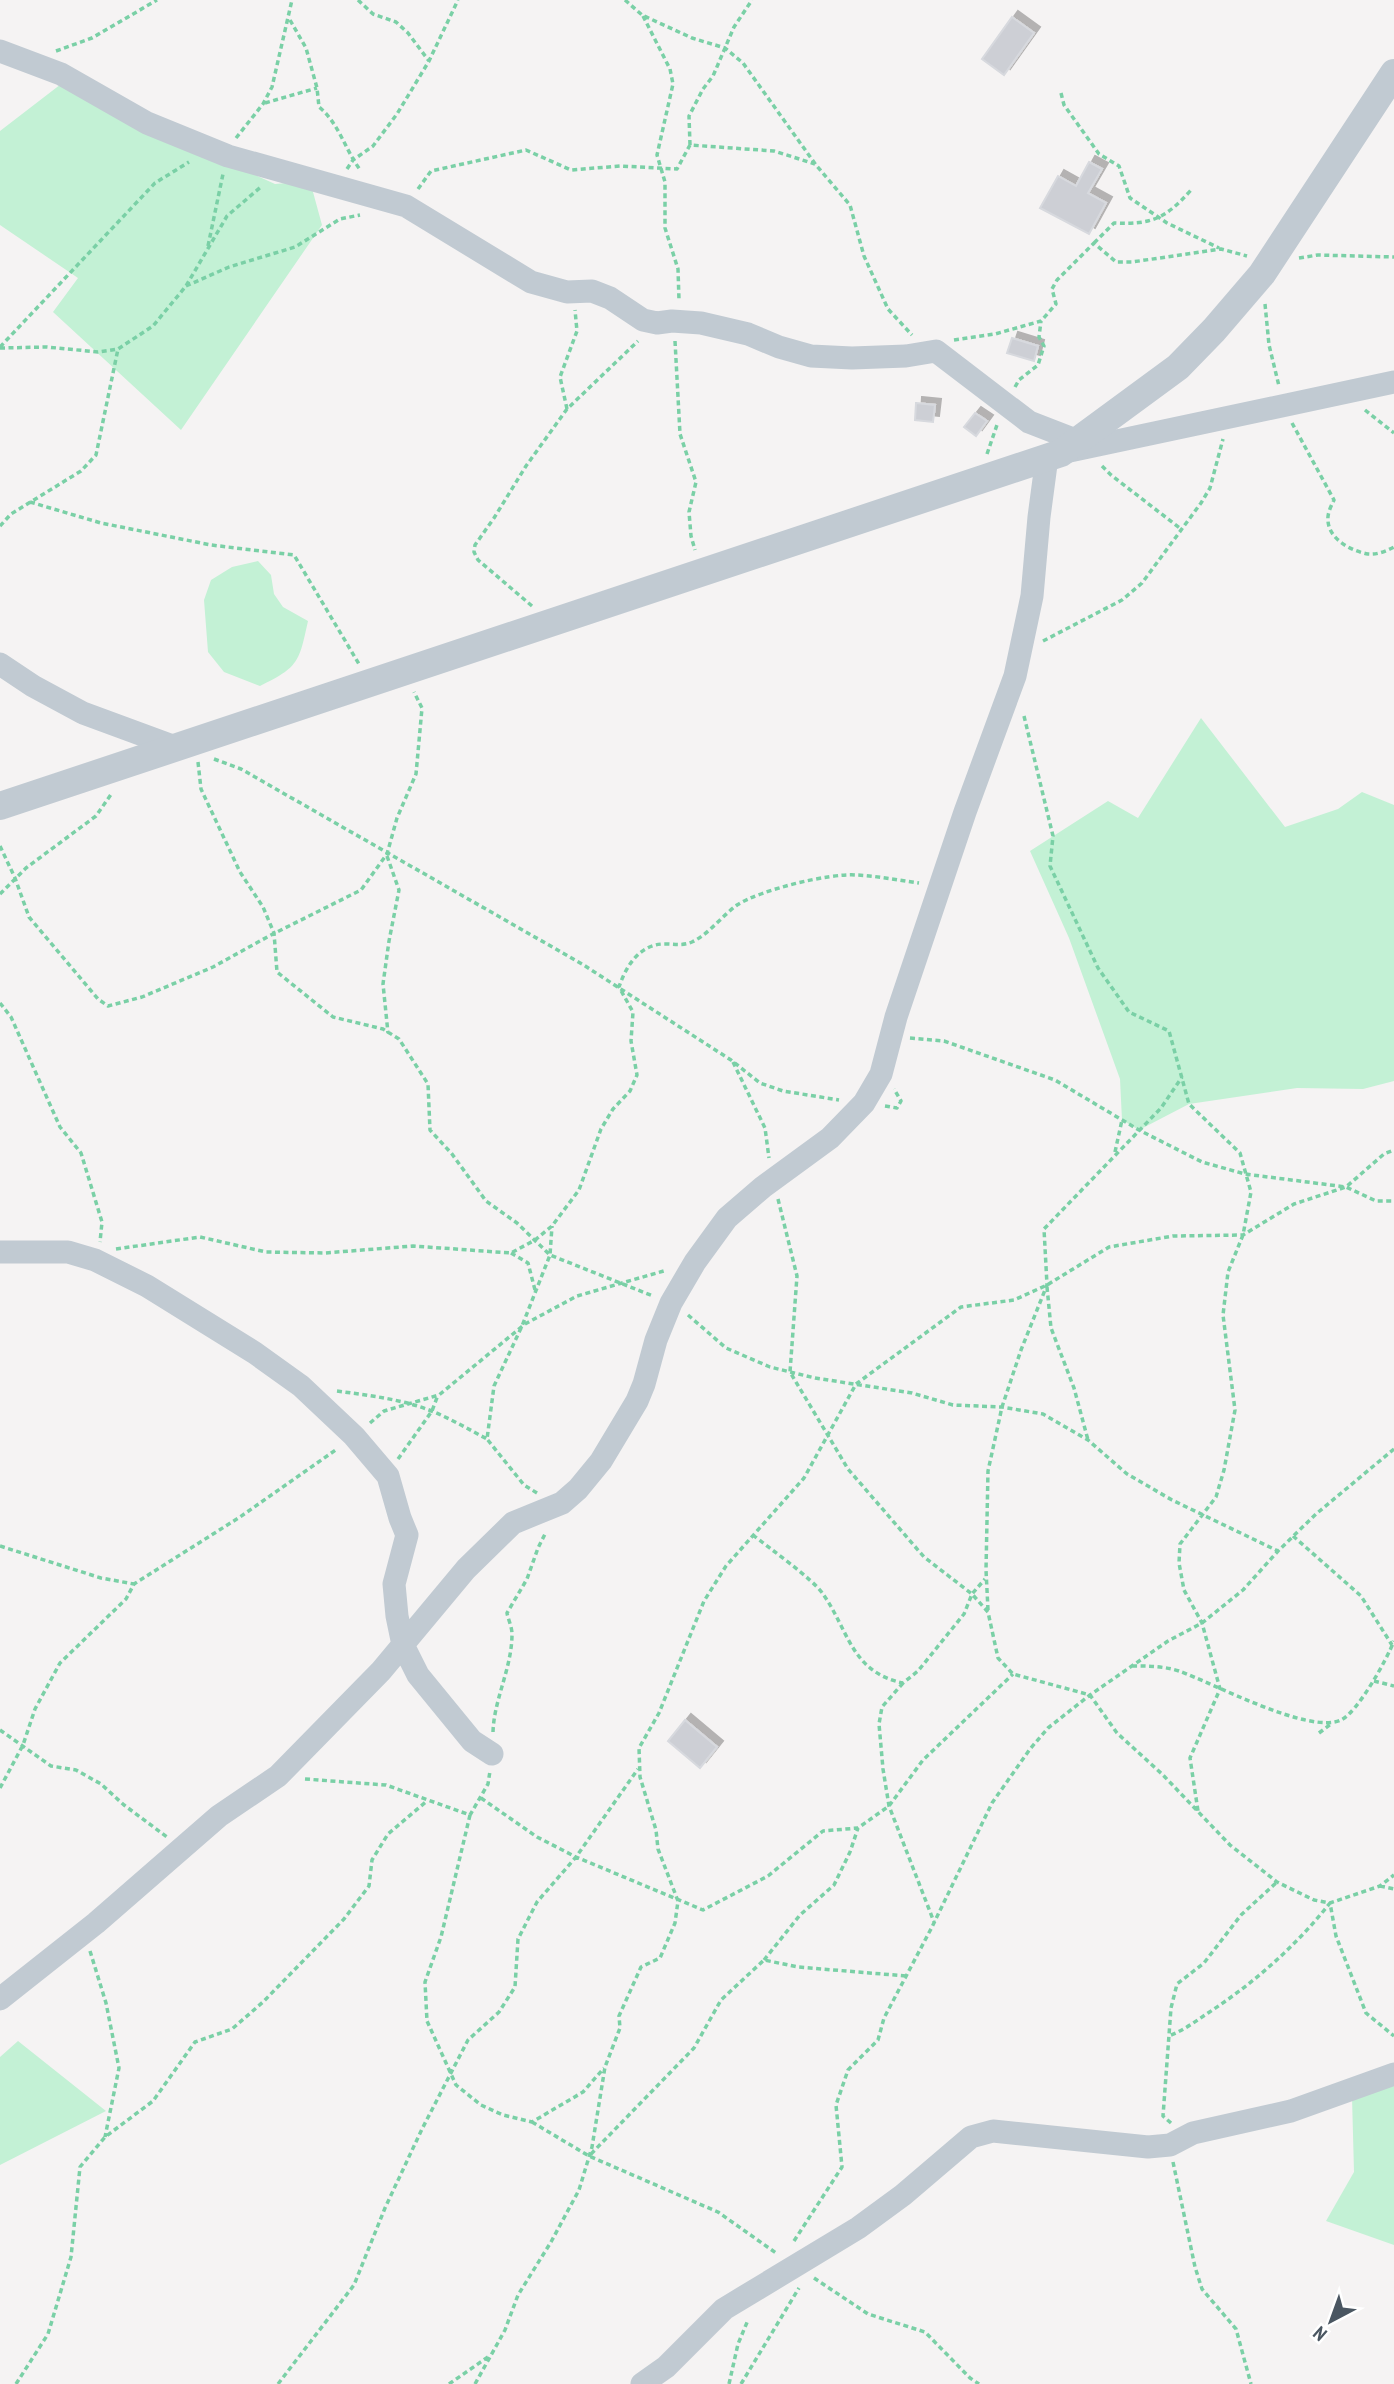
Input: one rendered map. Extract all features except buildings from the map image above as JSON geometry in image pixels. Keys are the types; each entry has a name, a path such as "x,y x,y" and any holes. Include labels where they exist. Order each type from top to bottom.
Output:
{"street":[{"path":"0,51 61,74 147,124 220,152 337,185 373,207 406,206 531,282 567,292 592,291 610,298 643,320 701,323 748,334 811,356 906,356 936,351 1068,450"},
{"path":"0,1999 84,1933 219,1816 278,1776 403,1645 466,1569 513,1523 562,1503 578,1489 593,1471 637,1401 671,1303 695,1262 727,1218 830,1138 864,1103 881,1074 965,811 1016,676 1032,596 1038,517 1068,450 1178,367 1266,268 1394,73"},
{"path":"0,806 136,761 187,750 369,682 1068,450 1394,382"},
{"path":"0,664 33,686 83,713 187,750"},
{"path":"0,1252 68,1252 94,1260 147,1286 255,1353 300,1386 354,1436 388,1476 407,1535 394,1584 403,1645 418,1675 443,1707 472,1741 492,1754"},
{"path":"642,2384 666,2367 724,2309 858,2228 903,2195 971,2137 993,2131 1148,2147 1170,2145 1193,2133 1291,2111 1394,2074"}],"path":[{"path":"29,63 92,38 157,0"},
{"path":"0,348 155,183 220,152 239,133 263,104 272,87 292,0"},
{"path":"359,0 373,14 396,22 429,61"},
{"path":"337,185 353,160 373,146 397,114 429,61 458,0"},
{"path":"625,0 642,15 692,38 725,48 743,63 816,165 850,205 864,256 888,309 911,335 936,351 956,339 995,334 1041,321 1056,304 1052,289 1057,280 1114,223 1136,224 1160,218 1173,210 1191,190"},
{"path":"406,206 431,171 526,150 571,170 621,166 677,169 690,145 690,116 703,89 713,76 733,27 752,0"},
{"path":"551,622 486,569 474,552 475,545 567,409 610,365 665,322 680,299 678,269 666,228 665,182 657,155 673,84 670,69 642,15"},
{"path":"186,286 229,267 295,247 340,219 373,207 372,185 353,160 332,117 319,107 317,88 306,48 289,18"},
{"path":"263,104 317,88"},
{"path":"1061,93 1064,104 1099,154 1119,166 1130,198 1160,218 1221,249 1266,268 1318,256 1394,257"},
{"path":"690,145 774,151 816,165"},
{"path":"206,251 220,152"},
{"path":"0,348 47,347 99,352 118,349 153,326 186,286 227,216 254,191 284,171"},
{"path":"1094,243 1116,262 1221,249"},
{"path":"1266,268 1269,345 1283,406 1334,500 1327,519 1331,534 1342,543 1368,554 1385,552 1394,547"},
{"path":"567,292 575,309 577,331 560,377 567,409"},
{"path":"665,322 680,434 696,482 689,512 691,536 702,572"},
{"path":"0,526 11,514 81,471 96,455 118,349"},
{"path":"1345,393 1394,433"},
{"path":"1020,654 1122,600 1142,583 1210,488 1228,418"},
{"path":"1068,450 1111,475 1181,529"},
{"path":"30,502 101,523 211,545 294,555 348,642 369,682"},
{"path":"0,846 29,917 97,999 108,1006 142,997 214,967 274,933 361,890 387,854 397,818 416,774 422,708 405,671"},
{"path":"1023,711 1053,836 1050,866 1098,968 1129,1012 1169,1031 1189,1104 1240,1153 1251,1192 1243,1235 1228,1272 1223,1315 1235,1410 1224,1470 1216,1497 1180,1544 1179,1563 1184,1590 1202,1623 1220,1689 1190,1758 1198,1811"},
{"path":"187,750 241,769 619,988 731,1060 760,1083 783,1091 864,1103"},
{"path":"187,750 201,789 240,872 263,907 274,933 277,972 333,1017 388,1033 398,1039 428,1084 430,1130 452,1154 486,1201 517,1223 550,1255 671,1303 703,1326 726,1348 770,1367 912,1392 953,1405 1002,1407 1043,1414 1088,1440 1127,1474 1172,1500 1278,1551"},
{"path":"0,894 26,867 96,816 136,761"},
{"path":"387,854 399,890 388,941 383,984 388,1033"},
{"path":"511,1253 552,1227 579,1190 601,1129 613,1109 630,1091 637,1075 631,1041 633,1012 619,988 625,969 639,954 650,946 663,943 686,945 696,941 739,904 790,885 853,874 941,885"},
{"path":"0,1003 12,1017 60,1127 80,1153 102,1222 99,1252"},
{"path":"891,1037 944,1041 1055,1080 1139,1130 1202,1161 1245,1174 1346,1187 1376,1200 1394,1201"},
{"path":"731,1060 765,1128 773,1180 797,1276 790,1372 848,1469 924,1557 972,1594 988,1612"},
{"path":"1088,1440 1074,1388 1051,1328 1044,1229 1161,1108 1182,1077"},
{"path":"1115,1154 1122,1120"},
{"path":"475,2384 505,2330 518,2295 579,2190 589,2156 605,2067 620,2028 619,2016 641,1967 660,1958 675,1923 678,1900 658,1849 656,1830 639,1777 639,1748 660,1713 704,1601 726,1566 804,1478 856,1384 961,1307 1014,1300 1047,1285 1109,1247 1173,1236 1243,1235 1294,1204 1346,1187 1384,1154 1394,1150"},
{"path":"108,1250 201,1237 266,1252 326,1253 413,1246 511,1253 528,1263 536,1291"},
{"path":"0,1788 23,1745 35,1709 61,1663 125,1599 134,1584 272,1495 384,1411 439,1395 525,1324 577,1296 695,1262"},
{"path":"1047,1285 1002,1407 988,1471 986,1578 988,1612 998,1658 1013,1674 1090,1695 1117,1733 1162,1774 1230,1845 1277,1882 1314,1900 1330,1903 1380,1886 1394,1875"},
{"path":"300,1386 411,1404 432,1411 487,1439"},
{"path":"388,1476 432,1411 439,1395"},
{"path":"741,2384 793,2266 810,2219 842,2167 836,2105 848,2070 878,2040 884,2018 992,1803 1048,1728 1168,1641 1202,1623 1243,1590 1293,1536 1394,1449"},
{"path":"752,1535 822,1592 853,1651 869,1668 887,1680 902,1683"},
{"path":"1132,1666 1157,1666 1179,1671 1220,1689 1312,1721 1343,1720 1374,1681 1394,1645 1362,1596 1293,1536"},
{"path":"0,1546 102,1578 134,1584"},
{"path":"934,1922 889,1805 879,1724 882,1707 902,1683 918,1671 964,1614 972,1594 986,1578"},
{"path":"481,1798 537,1838 703,1910 768,1876 823,1831 858,1828 889,1805 923,1760 1013,1674"},
{"path":"1374,1681 1394,1686"},
{"path":"1319,1733 1333,1722"},
{"path":"0,1730 51,1766 76,1770 101,1784 161,1834 184,1845"},
{"path":"278,2384 354,2285 385,2208 468,2040 499,2012 515,1987 518,1939 537,1902 576,1857 639,1767"},
{"path":"23,2384 16,2383 48,2334 71,2257 80,2167 105,2137 153,2101 195,2042 232,2029 263,2002 344,1919 369,1886 372,1860 388,1834 427,1801"},
{"path":"470,1815 441,1937 425,1982 427,2021 449,2076 456,2085 481,2105 503,2115 532,2122 589,2156 718,2212 793,2266 868,2314 925,2332 979,2384"},
{"path":"589,2156 694,2048 720,2000 764,1961 800,1915 834,1885 858,1828"},
{"path":"1251,2384 1236,2329 1202,2289 1163,2116 1171,2008 1177,1984 1204,1963 1241,1915 1277,1882"},
{"path":"1380,1886 1394,1889"},
{"path":"1171,2035 1223,2003 1276,1961 1330,1903"},
{"path":"1330,1903 1336,1936 1366,2013 1394,2036"},
{"path":"84,1933 106,2003 119,2068 105,2137"},
{"path":"764,1961 907,1976"},
{"path":"532,2122 583,2092 605,2067"},
{"path":"1163,2116 1176,2126 1193,2133"},
{"path":"449,2384 491,2356"}],"green space":[{"path":"65,81 275,184 310,181 322,225 181,430 53,312 78,278 0,225 0,131"},
{"path":"258,561 271,575 274,594 283,607 308,621 295,662 283,674 260,686 224,672 208,652 204,600 211,580 232,567"},
{"path":"1201,718 1285,827 1338,809 1362,792 1394,805 1394,1081 1363,1089 1297,1088 1189,1104 1139,1130 1122,1120 1120,1079 1069,938 1030,851 1108,801 1138,818"},
{"path":"18,2041 106,2111 0,2165 0,2057"},
{"path":"1394,2074 1394,2245 1326,2221 1354,2172 1352,2097"}]}
